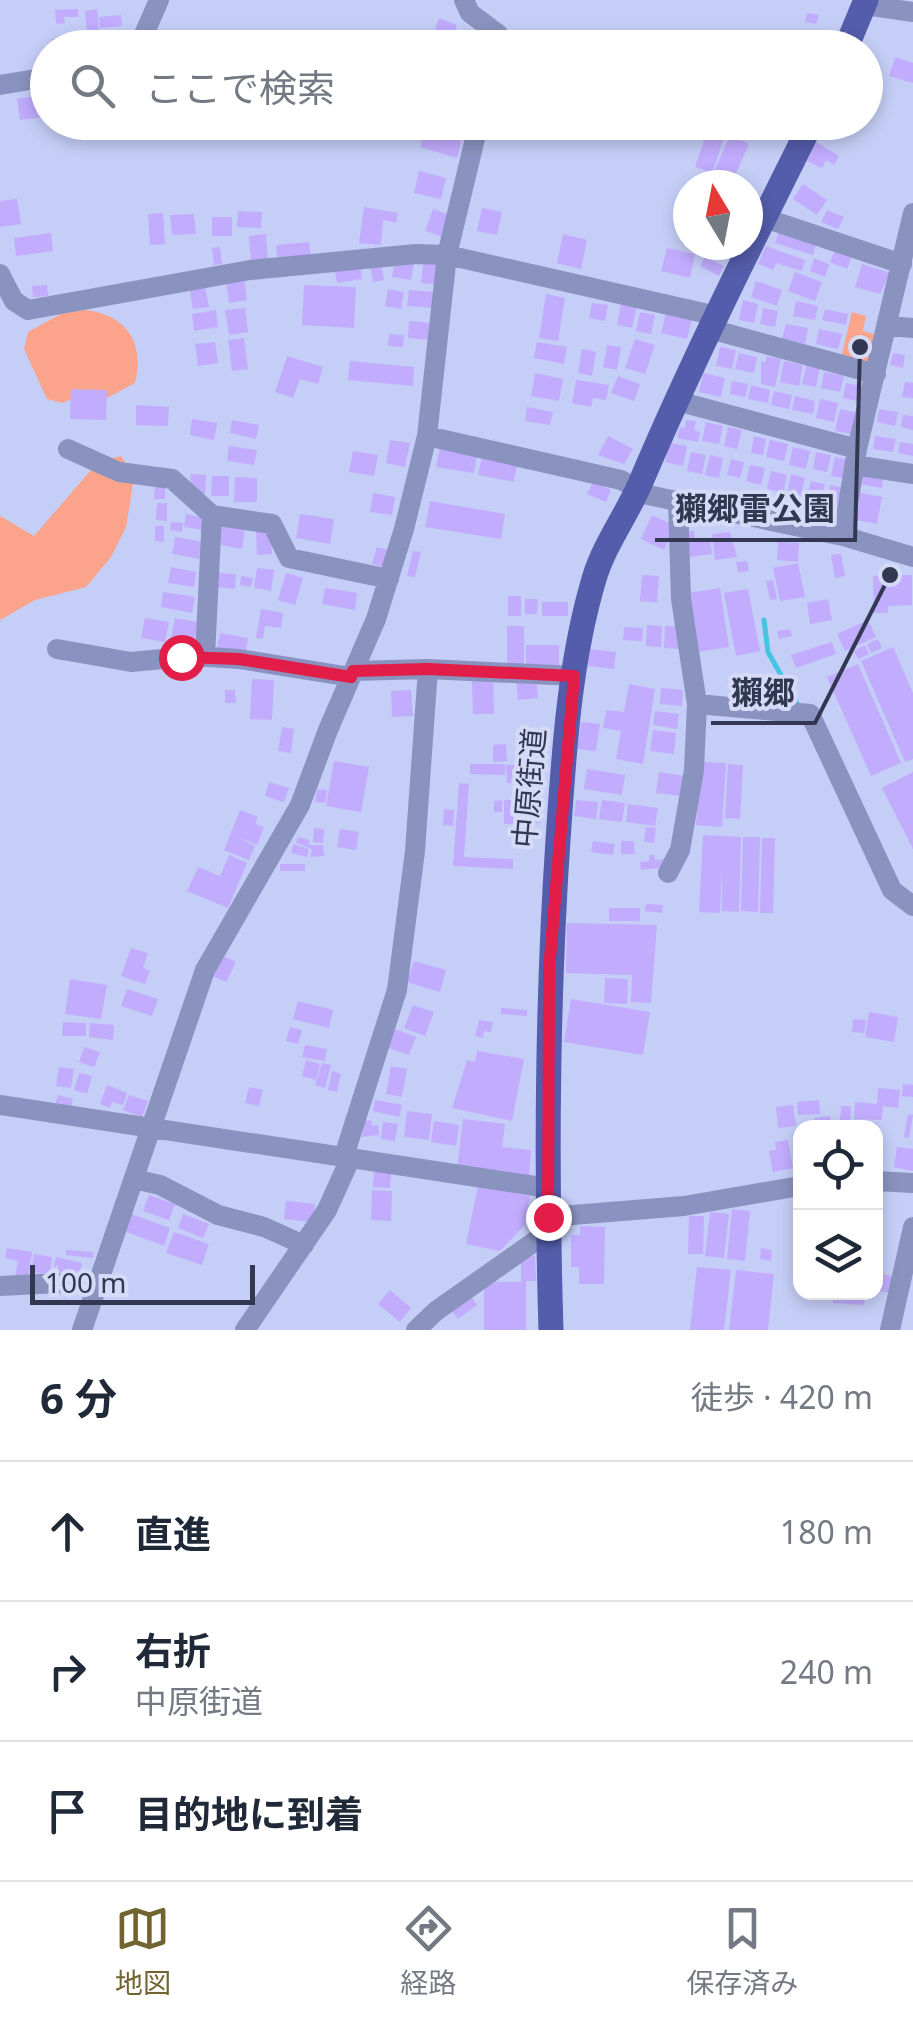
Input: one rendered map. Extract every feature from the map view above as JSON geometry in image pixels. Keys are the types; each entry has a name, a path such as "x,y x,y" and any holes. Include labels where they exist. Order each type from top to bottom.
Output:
{"main road":[{"path":"854,30 866,2"},
{"name":"中原街道","path":"551,1330 549,970 574,676 594,577 803,140"}],"street":[{"path":"146,30 159,0"},
{"path":"464,0 470,13 493,30"},
{"path":"866,2 913,12"},
{"path":"0,86 30,80"},
{"path":"82,1330 205,970 300,805 376,620 427,436 447,255 475,140"},
{"path":"843,536 856,457 913,214"},
{"path":"764,218 902,264"},
{"path":"0,274 14,301 28,310 250,270 416,254 447,255 714,322 876,374"},
{"path":"888,326 913,328"},
{"path":"677,401 913,474"},
{"path":"427,436 621,480 648,495 843,536 913,557"},
{"path":"68,449 119,472 172,479 212,515 272,524 284,554 296,561 389,578"},
{"path":"668,873 680,850 694,770 697,704 681,600 678,500"},
{"path":"205,656 212,515"},
{"path":"56,649 131,662 205,656 352,674 428,669 574,676"},
{"path":"245,1330 327,1210 348,1156 396,990 415,851 428,669"},
{"path":"697,704 810,714 892,890 913,906"},
{"path":"0,1105 548,1188"},
{"path":"134,1179 178,1192 218,1215 264,1227 304,1244"},
{"path":"883,1181 913,1183"},
{"path":"416,1330 548,1225 793,1187"},
{"path":"890,1330 913,1227"},
{"path":"0,1286 100,1281"}],"shaded area":[{"path":"84,310 111,317 129,333 137,355 135,383 105,399 81,395 62,403 47,399 24,349 28,332 61,314"},
{"path":"852,312 866,316 863,331 880,336 866,364 841,358"},
{"path":"121,456 134,477 126,527 111,557 86,587 35,600 0,620 0,516 34,536 98,462"}],"building":[{"path":"78,9 78,17 64,17 65,23 56,24 55,10"},
{"path":"97,9 99,30 87,30 85,11"},
{"path":"807,13 819,15 816,24 805,22"},
{"path":"121,15 122,26 100,28 99,17"},
{"path":"439,18 457,25 455,30 435,29"},
{"path":"895,57 913,63 913,83 889,76"},
{"path":"30,97 30,119 20,120 17,99"},
{"path":"422,140 462,140 457,158 420,147"},
{"path":"704,140 723,140 713,170 695,167"},
{"path":"728,140 749,144 737,170 715,170"},
{"path":"816,142 839,156 834,165 826,160 822,168 807,161"},
{"path":"419,171 446,178 441,199 414,193"},
{"path":"803,184 827,200 817,215 793,199"},
{"path":"17,199 21,224 0,227 0,201"},
{"path":"364,207 398,213 396,223 383,220 381,245 359,243"},
{"path":"482,208 502,212 497,235 477,231"},
{"path":"433,209 454,216 447,238 425,231"},
{"path":"827,210 844,217 838,229 821,222"},
{"path":"238,211 262,212 261,228 237,227"},
{"path":"163,213 165,244 150,245 148,214"},
{"path":"194,214 196,234 172,235 170,215"},
{"path":"212,217 232,217 232,236 212,236"},
{"path":"780,228 817,240 813,255 775,243"},
{"path":"51,233 53,251 16,256 14,238"},
{"path":"266,234 268,260 251,261 249,236"},
{"path":"563,234 587,240 581,269 557,263"},
{"path":"309,242 311,258 278,261 276,245"},
{"path":"766,246 805,260 802,271 776,263 773,270 758,264"},
{"path":"220,247 222,264 214,265 212,248"},
{"path":"667,248 673,249 673,260 694,260 690,278 661,271"},
{"path":"835,250 852,257 847,269 830,262"},
{"path":"424,258 441,260 438,285 421,283"},
{"path":"814,258 829,264 825,277 810,271"},
{"path":"395,260 414,263 411,280 392,277"},
{"path":"703,260 711,260 724,266 719,276 700,266"},
{"path":"360,262 362,279 337,283 334,266"},
{"path":"381,263 384,280 373,282 370,265"},
{"path":"862,264 890,273 880,294 855,287"},
{"path":"795,272 822,282 815,301 788,291"},
{"path":"244,279 247,300 229,303 226,281"},
{"path":"756,281 782,290 777,306 751,297"},
{"path":"204,283 209,307 193,309 189,286"},
{"path":"47,285 48,296 33,297 32,286"},
{"path":"304,285 356,287 354,328 302,325"},
{"path":"388,289 404,292 401,309 385,306"},
{"path":"409,290 435,292 434,308 407,306"},
{"path":"546,294 565,298 558,341 539,338"},
{"path":"622,298 638,301 632,328 617,325"},
{"path":"743,300 758,304 754,323 739,320"},
{"path":"796,301 818,306 815,320 793,316"},
{"path":"592,303 608,305 605,321 589,318"},
{"path":"245,308 248,332 229,335 225,310"},
{"path":"763,308 778,311 775,327 760,324"},
{"path":"667,309 693,315 687,339 661,333"},
{"path":"825,309 848,314 846,325 822,320"},
{"path":"216,310 218,327 194,331 192,314"},
{"path":"640,312 655,315 651,334 636,331"},
{"path":"409,321 431,323 430,340 408,338"},
{"path":"786,324 808,328 805,344 782,339"},
{"path":"819,329 842,334 838,349 816,344"},
{"path":"389,334 404,335 403,347 388,346"},
{"path":"244,338 248,369 232,371 228,340"},
{"path":"635,339 655,345 645,374 625,368"},
{"path":"215,342 218,363 198,366 195,344"},
{"path":"537,342 567,347 564,364 534,358"},
{"path":"607,345 621,347 617,370 603,367"},
{"path":"720,347 736,350 732,369 716,366"},
{"path":"582,349 596,352 592,376 578,373"},
{"path":"739,353 757,357 754,373 735,369"},
{"path":"893,353 905,355 903,368 890,365"},
{"path":"287,356 323,367 318,384 300,379 293,398 275,392"},
{"path":"767,356 781,359 775,387 761,384 761,361 765,362"},
{"path":"350,361 414,367 413,386 348,380"},
{"path":"784,361 803,365 799,386 780,382"},
{"path":"807,363 820,366 816,387 802,384"},
{"path":"824,372 844,376 840,392 821,388"},
{"path":"535,373 563,379 559,401 531,396"},
{"path":"703,373 725,378 721,397 699,392"},
{"path":"618,376 640,384 634,401 611,393"},
{"path":"858,379 866,380 862,402 843,398 846,383 856,385"},
{"path":"576,380 609,385 606,400 593,398 591,407 572,403"},
{"path":"732,381 748,384 745,397 730,394"},
{"path":"905,382 913,383 913,398 902,397"},
{"path":"751,385 770,390 768,403 748,399"},
{"path":"71,389 107,390 106,420 70,419"},
{"path":"774,391 792,395 789,409 771,405"},
{"path":"795,396 815,401 813,414 792,410"},
{"path":"820,399 838,403 834,422 816,418"},
{"path":"136,405 169,407 168,426 136,425"},
{"path":"527,407 553,412 550,425 525,421"},
{"path":"840,409 859,413 855,435 835,431"},
{"path":"879,409 898,412 895,426 877,422"},
{"path":"903,415 913,416 913,430 901,427"},
{"path":"192,419 217,423 214,440 190,435"},
{"path":"232,420 259,425 256,439 230,433"},
{"path":"686,420 696,421 698,442 677,438"},
{"path":"706,422 723,426 719,444 702,441"},
{"path":"728,427 742,430 737,449 724,446"},
{"path":"608,436 633,449 624,464 598,455"},
{"path":"754,436 766,439 763,455 751,453"},
{"path":"875,436 896,439 893,452 873,449"},
{"path":"390,440 410,443 405,467 386,463"},
{"path":"770,440 788,444 784,461 766,457"},
{"path":"900,442 913,444 913,456 898,453"},
{"path":"669,443 687,446 683,466 665,462"},
{"path":"229,446 257,450 254,465 227,461"},
{"path":"440,446 477,453 474,473 436,467"},
{"path":"793,447 810,451 806,469 789,465"},
{"path":"353,451 378,455 374,476 349,472"},
{"path":"691,452 706,455 702,474 687,471"},
{"path":"816,452 831,455 827,472 813,469"},
{"path":"710,455 723,458 719,478 705,475"},
{"path":"482,457 517,464 514,482 478,475"},
{"path":"835,457 850,460 846,479 831,476"},
{"path":"731,459 744,462 740,478 727,475"},
{"path":"750,465 765,468 761,485 746,481"},
{"path":"863,470 884,474 882,488 860,484"},
{"path":"771,471 787,475 783,493 767,489"},
{"path":"191,474 206,475 205,494 190,494"},
{"path":"791,474 805,478 800,499 787,496"},
{"path":"212,476 229,476 229,496 211,496"},
{"path":"235,477 257,478 257,502 234,502"},
{"path":"811,481 825,484 821,500 807,497"},
{"path":"593,482 611,490 606,502 587,494"},
{"path":"155,483 165,483 165,499 154,499"},
{"path":"830,485 847,489 843,506 826,503"},
{"path":"373,493 395,497 392,515 370,512"},
{"path":"860,493 882,497 877,524 856,520"},
{"path":"430,501 505,514 501,539 425,527"},
{"path":"157,503 167,503 167,521 156,520"},
{"path":"186,514 205,518 203,530 184,527"},
{"path":"300,514 334,519 330,544 296,538"},
{"path":"652,515 675,526 664,550 641,539"},
{"path":"171,522 183,523 182,532 170,530"},
{"path":"219,523 245,528 242,549 215,544"},
{"path":"155,526 164,526 164,542 155,541"},
{"path":"256,529 271,529 272,554 257,555"},
{"path":"688,531 694,531 695,540 710,539 712,554 690,557"},
{"path":"730,532 737,557 715,560 712,534"},
{"path":"175,537 204,542 201,559 172,554"},
{"path":"778,542 799,543 798,562 777,560"},
{"path":"377,547 388,550 383,567 372,564"},
{"path":"413,551 421,552 415,577 407,576"},
{"path":"841,554 845,576 835,578 831,555"},
{"path":"747,561 749,571 738,573 736,562"},
{"path":"798,563 805,597 780,601 773,568"},
{"path":"171,567 196,572 194,587 168,583"},
{"path":"257,568 274,570 271,591 254,588"},
{"path":"218,573 236,574 235,589 217,587"},
{"path":"286,573 303,578 295,605 278,600"},
{"path":"642,575 659,576 657,603 640,601"},
{"path":"912,575 912,605 888,606 888,613 874,613 873,576"},
{"path":"241,576 253,578 251,587 240,585"},
{"path":"773,580 777,599 770,600 766,581"},
{"path":"325,588 357,593 355,610 322,604"},
{"path":"720,588 729,647 697,652 688,593"},
{"path":"748,589 760,651 736,656 724,593"},
{"path":"163,592 195,597 192,613 161,607"},
{"path":"508,596 521,596 521,616 508,616"},
{"path":"525,599 538,599 537,614 525,614"},
{"path":"828,599 832,620 810,624 807,603"},
{"path":"542,602 568,602 568,616 542,616"},
{"path":"261,609 283,613 281,628 265,626 263,639 256,638"},
{"path":"145,618 169,622 165,642 141,638"},
{"path":"175,618 198,622 194,643 171,639"},
{"path":"868,620 876,637 845,651 837,634"},
{"path":"647,625 662,626 661,647 646,646"},
{"path":"507,626 524,626 524,664 507,664"},
{"path":"665,626 683,627 681,649 664,648"},
{"path":"624,627 643,628 642,641 623,640"},
{"path":"790,629 792,636 779,639 777,631"},
{"path":"220,633 248,638 246,652 217,648"},
{"path":"878,639 882,648 871,653 867,644"},
{"path":"832,642 836,654 796,668 791,655"},
{"path":"526,645 559,645 559,667 526,667"},
{"path":"865,645 869,654 858,659 854,651"},
{"path":"893,647 913,693 913,759 905,762 861,661"},
{"path":"590,649 616,652 614,669 588,666"},
{"path":"858,664 901,763 871,776 827,677"},
{"path":"536,677 538,698 518,700 516,679"},
{"path":"252,679 274,680 272,720 250,719"},
{"path":"493,680 494,714 473,714 472,681"},
{"path":"629,684 655,689 643,764 616,759 621,731 603,728 606,710 624,712"},
{"path":"661,688 683,690 682,706 660,704"},
{"path":"225,690 235,690 236,703 225,703"},
{"path":"411,690 413,716 392,717 391,691"},
{"path":"655,711 679,714 677,729 653,725"},
{"path":"581,722 600,724 596,751 577,749"},
{"path":"282,727 294,729 291,753 278,751"},
{"path":"653,730 676,733 674,754 650,751"},
{"path":"506,744 507,761 493,762 493,745"},
{"path":"334,761 369,767 361,812 326,806"},
{"path":"700,762 726,763 722,827 696,825"},
{"path":"470,764 505,764 505,775 470,774"},
{"path":"728,764 743,765 740,819 725,818"},
{"path":"506,765 517,765 518,783 507,783"},
{"path":"587,769 625,775 622,795 584,789"},
{"path":"659,772 684,776 681,796 656,793"},
{"path":"913,772 913,849 882,788"},
{"path":"269,782 289,788 284,802 265,796"},
{"path":"459,783 469,784 464,857 513,859 513,869 453,866"},
{"path":"317,789 327,790 325,803 315,802"},
{"path":"502,800 502,812 494,812 494,801"},
{"path":"504,800 541,800 541,823 504,824"},
{"path":"576,800 598,802 596,819 574,816"},
{"path":"602,800 625,803 622,822 599,819"},
{"path":"628,804 658,808 655,826 626,822"},
{"path":"444,809 454,810 453,826 443,825"},
{"path":"240,810 258,817 255,824 264,827 257,845 238,837 255,846 249,860 224,850"},
{"path":"646,827 656,828 654,843 644,842"},
{"path":"314,828 324,829 323,843 313,842"},
{"path":"340,829 359,832 356,850 337,847"},
{"path":"703,835 741,837 739,912 722,911 722,866 720,913 699,912"},
{"path":"298,837 310,840 308,845 323,845 324,856 310,857 312,849 296,843"},
{"path":"743,837 760,837 758,912 741,911"},
{"path":"762,838 775,838 773,913 760,913"},
{"path":"593,841 615,844 613,855 591,852"},
{"path":"621,841 634,841 635,854 621,854"},
{"path":"293,844 309,849 307,857 291,853"},
{"path":"229,855 247,863 228,908 187,891 198,867 220,876"},
{"path":"649,855 654,855 655,860 664,859 665,867 641,870 640,862 649,861"},
{"path":"280,864 305,864 305,871 280,871"},
{"path":"646,904 663,905 662,913 645,911"},
{"path":"609,908 640,908 640,921 609,921"},
{"path":"567,923 657,925 651,1003 631,1002 632,975 566,973"},
{"path":"131,948 148,953 143,968 150,971 145,984 121,976"},
{"path":"223,956 236,962 226,982 213,976"},
{"path":"414,961 446,970 440,992 407,982"},
{"path":"605,978 628,979 627,1004 604,1003"},
{"path":"70,979 107,985 101,1019 65,1014"},
{"path":"127,989 158,999 152,1016 121,1006"},
{"path":"571,999 650,1012 643,1055 564,1042"},
{"path":"298,1001 333,1010 329,1028 293,1019"},
{"path":"413,1005 434,1012 425,1036 404,1028"},
{"path":"501,1008 527,1010 527,1016 501,1014"},
{"path":"869,1012 898,1017 894,1042 865,1037"},
{"path":"853,1019 866,1020 864,1033 852,1032"},
{"path":"479,1020 493,1022 491,1032 484,1031 483,1038 475,1036"},
{"path":"63,1022 86,1023 86,1036 62,1036"},
{"path":"90,1023 114,1025 113,1040 89,1037"},
{"path":"290,1027 302,1030 298,1044 286,1041"},
{"path":"390,1027 416,1037 409,1055 383,1046"},
{"path":"305,1045 327,1049 325,1061 302,1057"},
{"path":"84,1047 100,1052 94,1067 79,1062"},
{"path":"477,1051 524,1059 512,1121 452,1108 467,1060 475,1062"},
{"path":"306,1060 320,1064 316,1080 302,1076"},
{"path":"322,1063 331,1065 325,1088 315,1085"},
{"path":"391,1066 407,1069 402,1097 386,1094"},
{"path":"59,1067 74,1069 71,1088 56,1086"},
{"path":"332,1071 341,1074 337,1092 328,1090"},
{"path":"79,1073 92,1076 87,1094 74,1090"},
{"path":"903,1084 913,1085 913,1097 902,1096"},
{"path":"107,1085 127,1093 123,1105 112,1102 110,1108 100,1104"},
{"path":"249,1087 263,1090 259,1106 245,1103"},
{"path":"878,1088 900,1090 898,1108 883,1106 882,1120 854,1119 855,1102 877,1104"},
{"path":"58,1095 73,1099 70,1109 55,1105"},
{"path":"129,1095 148,1101 142,1117 123,1110"},
{"path":"375,1100 402,1105 399,1117 373,1111"},
{"path":"819,1100 820,1114 798,1115 797,1102"},
{"path":"793,1105 793,1126 778,1128 776,1107"},
{"path":"841,1106 851,1106 850,1120 840,1120"},
{"path":"407,1111 432,1114 429,1140 404,1137"},
{"path":"908,1114 913,1115 909,1138 904,1137"},
{"path":"463,1119 505,1124 502,1147 531,1150 529,1177 457,1169"},
{"path":"371,1120 372,1126 378,1125 379,1135 362,1137 363,1121"},
{"path":"434,1121 459,1125 456,1146 431,1142"},
{"path":"383,1122 398,1124 395,1141 381,1139"},
{"path":"788,1140 793,1168 773,1172 769,1151 776,1150 775,1142"},
{"path":"897,1147 913,1149 913,1171 894,1167"},
{"path":"374,1171 391,1172 390,1188 373,1187"},
{"path":"478,1186 530,1196 524,1226 500,1251 466,1244"},
{"path":"372,1190 392,1191 391,1221 371,1220"},
{"path":"149,1195 175,1204 169,1220 143,1211"},
{"path":"286,1201 315,1204 313,1222 284,1219"},
{"path":"732,1209 750,1211 745,1261 727,1259"},
{"path":"710,1212 729,1214 724,1258 705,1256"},
{"path":"131,1214 170,1228 164,1246 124,1231"},
{"path":"183,1214 209,1224 203,1238 178,1228"},
{"path":"689,1216 704,1216 703,1254 688,1254"},
{"path":"580,1226 605,1227 604,1284 579,1284 579,1267 571,1267 571,1235 580,1235"},
{"path":"174,1232 209,1244 202,1265 166,1253"},
{"path":"7,1248 32,1252 28,1280 15,1278 18,1261 5,1258"},
{"path":"761,1248 772,1250 771,1261 760,1259"},
{"path":"66,1250 93,1252 93,1258 66,1255"},
{"path":"34,1254 52,1257 50,1274 31,1272"},
{"path":"535,1256 536,1281 526,1281 526,1330 484,1330 484,1282 521,1282 521,1257"},
{"path":"56,1257 82,1263 79,1277 53,1271"},
{"path":"697,1267 731,1270 724,1330 690,1330"},
{"path":"736,1270 774,1274 768,1330 729,1330"},
{"path":"883,1274 898,1277 894,1294 883,1292"},
{"path":"390,1290 411,1308 400,1322 378,1304"},
{"path":"469,1294 477,1305 458,1319 450,1309"},
{"path":"833,1300 864,1300 864,1305"}],"waterway":[{"path":"764,620 768,652 799,707"}],"place":[{"name":"獺郷雷公園","path":"860,347"},
{"name":"獺郷","path":"890,575"}],"route":[{"path":"181,657 239,659 351,677 353,671 428,669 574,676 549,970 548,1217"}]}
